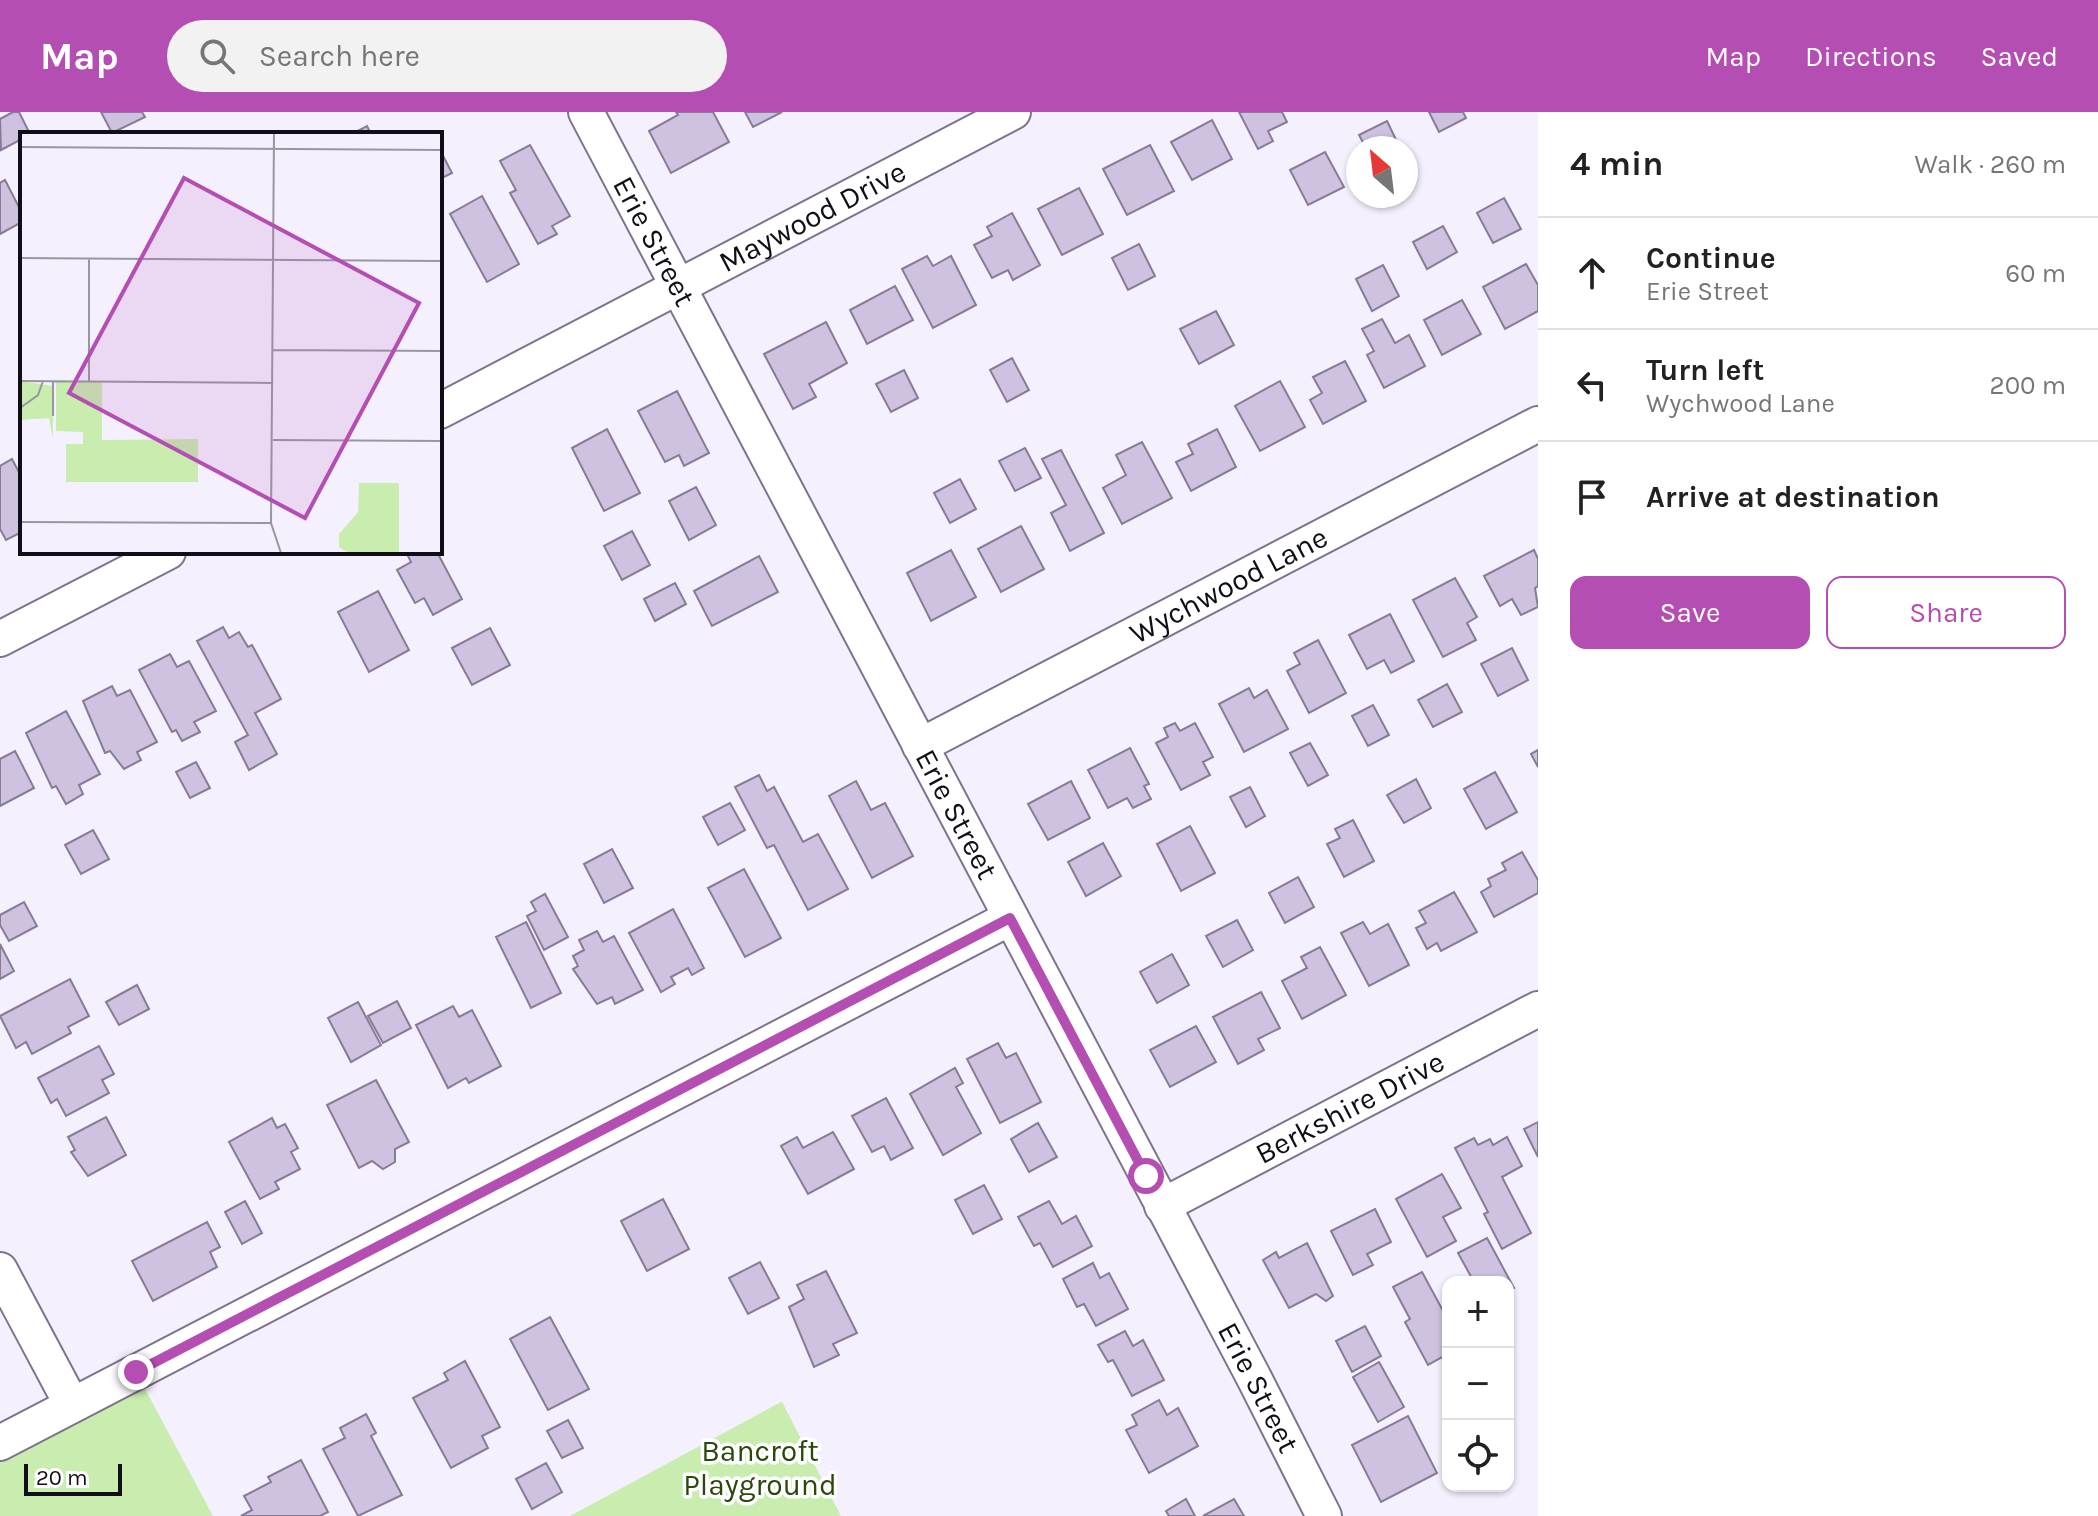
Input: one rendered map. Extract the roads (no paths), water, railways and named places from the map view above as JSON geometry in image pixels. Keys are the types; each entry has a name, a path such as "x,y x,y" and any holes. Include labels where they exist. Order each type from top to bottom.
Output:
{"street":[{"name":"Erie Street","path":"586,112 1324,1516"},
{"name":"Maywood Drive","path":"442,410 1013,112"},
{"name":"Wychwood Lane","path":"920,746 1538,424"},
{"path":"0,639 164,554"},
{"path":"0,1443 1010,918"},
{"name":"Berkshire Drive","path":"1162,1206 1538,1009"},
{"path":"0,1270 72,1405"}],"park label":[{"name":"Bancroft Playground","path":"760,1468"}]}
